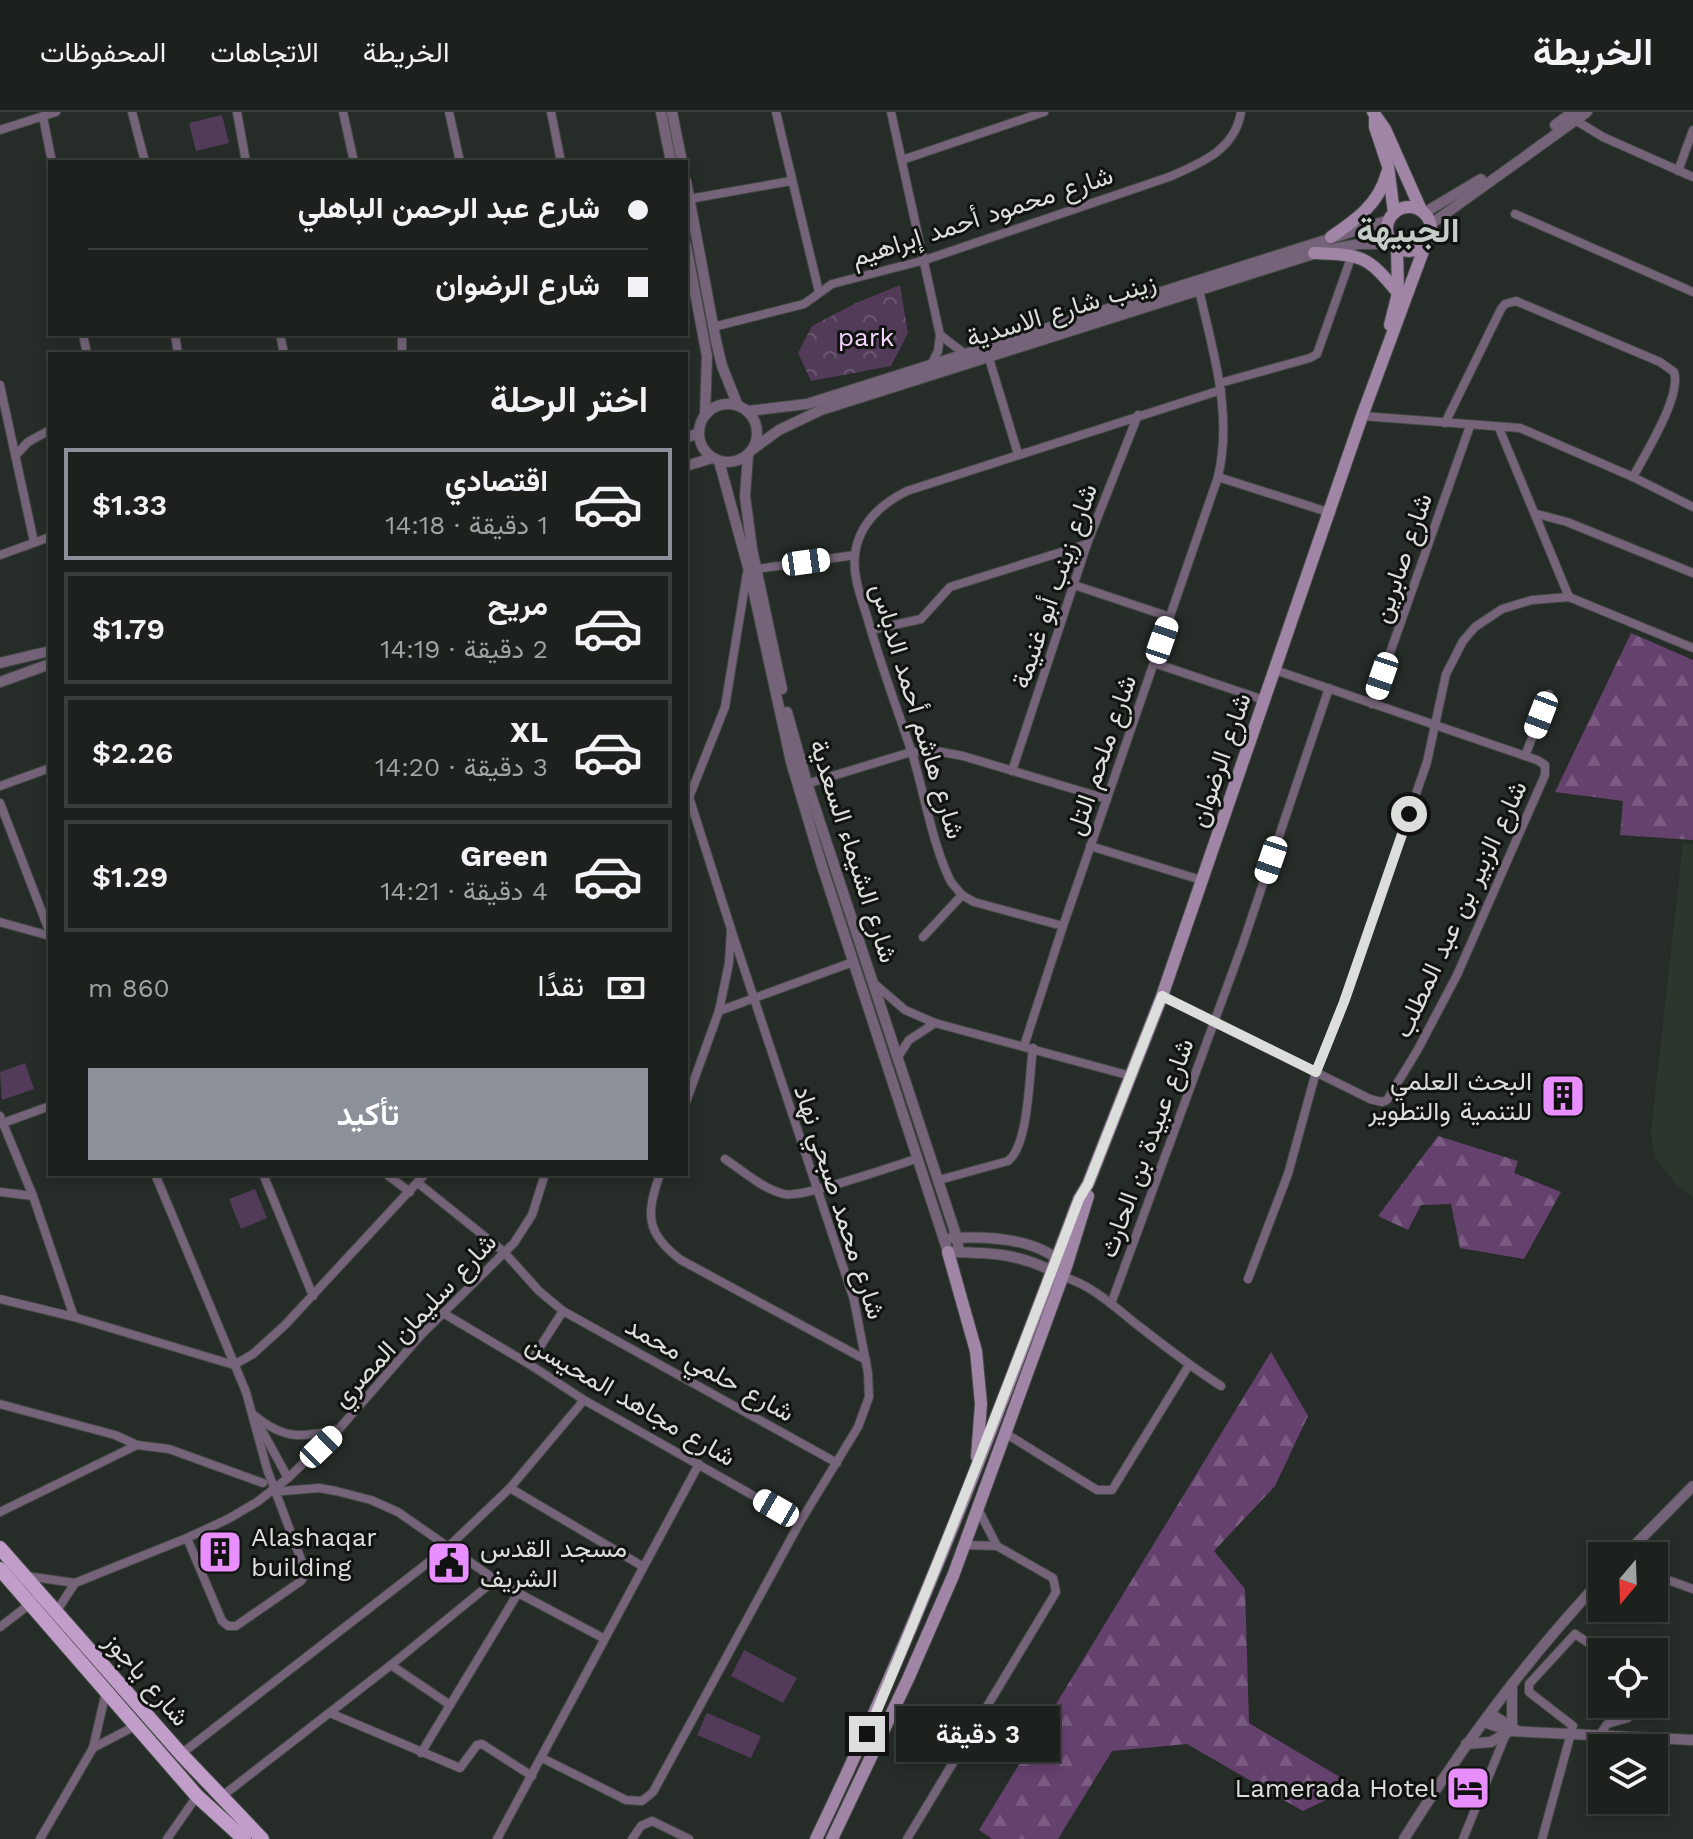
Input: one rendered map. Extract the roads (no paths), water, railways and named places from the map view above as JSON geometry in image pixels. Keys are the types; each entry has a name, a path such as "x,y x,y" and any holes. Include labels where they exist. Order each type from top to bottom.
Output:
{"main road":[{"path":"1374,114 1385,129 1425,215 1431,234 1418,250 1407,251 1395,245 1388,236 1391,217 1388,166 1375,127 1374,114"},
{"path":"1331,237 1362,215 1372,203 1385,183 1388,166"},
{"path":"1391,217 1407,207 1425,215"},
{"name":"شارع الرضوان","path":"1386,348 1393,338 1426,243"},
{"name":"شارع الرضوان","path":"1005,1433 1087,1201 1088,1184 1162,996 1386,348 1398,293 1395,245"},
{"path":"1314,253 1352,255 1377,267 1398,293"},
{"path":"951,1248 976,1351 981,1404 977,1470"},
{"name":"شارع الرضوان","path":"816,1839 910,1636 1062,1270"},
{"path":"832,1839 924,1643 965,1545 1005,1433"},
{"name":"شارع ياجوز","path":"0,1548 181,1754 262,1839"},
{"name":"شارع ياجوز","path":"0,1569 197,1796 244,1839"},
{"path":"910,1636 924,1643"},
{"path":"893,1673 908,1679"}],"street":[{"path":"0,130 56,112"},
{"path":"132,112 144,160"},
{"path":"237,112 246,160"},
{"path":"343,112 354,160"},
{"path":"449,112 460,160"},
{"path":"551,112 561,160"},
{"path":"661,112 671,160"},
{"path":"672,112 682,160"},
{"path":"776,112 819,292"},
{"path":"891,112 940,335 931,365"},
{"path":"902,160 1044,112"},
{"name":"شارع محمود أحمد إبراهيم","path":"713,327 804,304 832,284 925,260 1169,177 1199,164 1230,141 1241,112"},
{"path":"1425,215 1574,116 1587,112"},
{"path":"1574,116 1589,130 1693,177"},
{"path":"43,117 52,160"},
{"path":"1678,171 1693,130"},
{"path":"689,199 791,181"},
{"path":"688,194 722,366 743,408 757,425 756,441 750,452 735,462 716,459 688,466"},
{"path":"1515,214 1693,292"},
{"name":"زينب شارع الاسدية","path":"743,408 796,407 1391,217"},
{"name":"زينب شارع الاسدية","path":"750,452 779,430 821,410 988,355 1314,253 1359,244 1395,245"},
{"name":"شارع هاشم أحمد الدباس","path":"962,895 947,875 859,591 855,555 867,523 895,497 935,481 1310,358 1317,354 1352,255"},
{"path":"688,256 707,356 705,415 698,433 705,451 716,459"},
{"name":"شارع ملحم التل","path":"939,1180 1008,1161 1015,1155 1027,1113 1029,1047 1063,926 1218,477 1225,423 1221,386 1199,290"},
{"path":"1445,423 1501,309 1505,304 1516,301 1660,362 1674,372 1676,382 1672,398 1633,477"},
{"path":"940,335 965,354"},
{"path":"988,355 1018,454"},
{"path":"0,385 34,542"},
{"path":"705,415 718,405 743,408"},
{"name":"شارع زينب أبو غنيمة","path":"1012,771 1087,544 1138,415"},
{"path":"1362,416 1531,431 1693,507"},
{"name":"شارع صابرين","path":"1372,704 1470,426"},
{"path":"1499,428 1569,597"},
{"path":"16,455 28,442 48,431"},
{"path":"688,437 698,433"},
{"name":"شارع الشيماء السعدية","path":"750,452 745,496 753,570"},
{"name":"شارع الشيماء السعدية","path":"716,459 753,570 803,785 853,962 916,1159 951,1248"},
{"path":"1218,477 1331,513"},
{"path":"1537,514 1567,522 1693,573"},
{"path":"0,555 48,538"},
{"path":"871,630 921,619 950,587 1087,544"},
{"path":"688,801 725,707 745,577 753,570 855,555"},
{"path":"1074,585 1170,617"},
{"path":"1248,1279 1288,1174 1316,1072 1344,1002 1427,762 1439,697 1451,661 1475,627 1488,616 1516,604 1569,597 1693,648"},
{"path":"0,663 48,651"},
{"path":"1154,663 1264,700"},
{"path":"0,682 48,665"},
{"name":"شارع الزبير بن عبد المطلب","path":"1162,996 1370,1099 1382,1102 1392,1094 1457,975 1545,775 1545,765 1525,756 1275,670"},
{"name":"شارع عبيدة بن الحارث","path":"1111,1304 1242,946 1329,688"},
{"path":"1525,756 1549,694"},
{"path":"803,785 911,752 949,753 1107,799"},
{"path":"0,786 48,769"},
{"name":"شارع الشيماء السعدية","path":"803,785 876,985 939,1180 957,1238 951,1248"},
{"name":"شارع محمد صبحي نهاد","path":"542,1758 626,1800 637,1802 650,1797 800,1522 867,1407 866,1360 854,1300 688,801"},
{"path":"0,803 48,929"},
{"path":"1090,846 1201,880"},
{"path":"923,937 962,895 974,902 1063,926"},
{"path":"0,922 48,934"},
{"path":"688,1096 719,1011 729,963 731,929"},
{"path":"719,1011 853,962"},
{"path":"876,985 905,1010 935,1023 1131,1076"},
{"path":"899,1055 909,1040 935,1023"},
{"path":"48,1107 2,1119 33,1196 74,1317"},
{"path":"725,1159 783,1194 799,1195 916,1159"},
{"path":"156,1176 254,1415 288,1478"},
{"path":"264,1176 313,1296"},
{"path":"389,1176 410,1192"},
{"path":"0,1299 74,1317 234,1365 253,1354 313,1296 423,1176"},
{"name":"شارع سليمان المصري","path":"75,1583 187,1538 257,1502 288,1478 339,1429 443,1313 525,1229 544,1176"},
{"path":"659,1176 650,1219 660,1241 669,1251 866,1360"},
{"name":"شارع حلمي محمد","path":"418,1183 504,1252 539,1291 563,1311 837,1463"},
{"path":"0,1192 33,1196"},
{"path":"957,1238 1030,1245 1221,1386"},
{"path":"1004,1254 1005,1241"},
{"path":"951,1248 1004,1254 1062,1270"},
{"path":"529,1364 563,1311"},
{"name":"شارع مجاهد المحيسن","path":"443,1313 584,1400 800,1522"},
{"path":"1005,1433 1097,1490 1112,1490 1189,1365"},
{"path":"181,1754 447,1548 510,1488 584,1400"},
{"path":"0,1404 115,1435 137,1445 169,1449 263,1483"},
{"path":"254,1415 280,1434 297,1436 339,1429"},
{"path":"187,1538 222,1621 228,1626 236,1626 301,1581 306,1573 267,1469 254,1415"},
{"path":"0,1512 137,1445"},
{"path":"497,1839 699,1464"},
{"path":"257,1502 267,1469"},
{"path":"1638,1542 1693,1486"},
{"path":"275,1488 283,1491 319,1488 371,1500 414,1522 495,1580 603,1638"},
{"path":"510,1488 642,1566"},
{"path":"978,1509 997,1546"},
{"path":"907,1839 1056,1592 1053,1578 997,1546 965,1545"},
{"path":"24,1575 75,1583 56,1612"},
{"path":"221,1797 495,1580"},
{"path":"1668,1580 1693,1589"},
{"path":"421,1753 518,1593"},
{"path":"1404,1839 1466,1744 1541,1646 1588,1594"},
{"path":"0,1627 30,1604"},
{"path":"1542,1839 1572,1724 1529,1692 1529,1684 1575,1634 1588,1643"},
{"path":"391,1665 450,1705"},
{"path":"1463,1839 1511,1731 1512,1684"},
{"path":"40,1839 93,1748 107,1691"},
{"path":"330,1713 460,1768 477,1745 482,1744 532,1776"},
{"path":"1487,1718 1511,1731 1588,1736"},
{"path":"1600,1734 1607,1724 1628,1718"},
{"path":"93,1748 135,1726"},
{"path":"1466,1744 1484,1744 1511,1731"},
{"path":"1668,1739 1693,1740"},
{"path":"167,1839 197,1796"},
{"path":"632,1839 641,1826 652,1821 689,1839"}],"place":[{"name":"البحث العلمي للتنمية والتطوير","path":"1563,1096"},
{"name":"Alashaqar building","path":"220,1552"},
{"name":"مسجد القدس الشريف","path":"449,1563"},
{"name":"Lamerada Hotel","path":"1468,1788"}],"district":[{"name":"الجبيهة","path":"1408,230"}],"park label":[{"name":"park","path":"866,337"}]}
